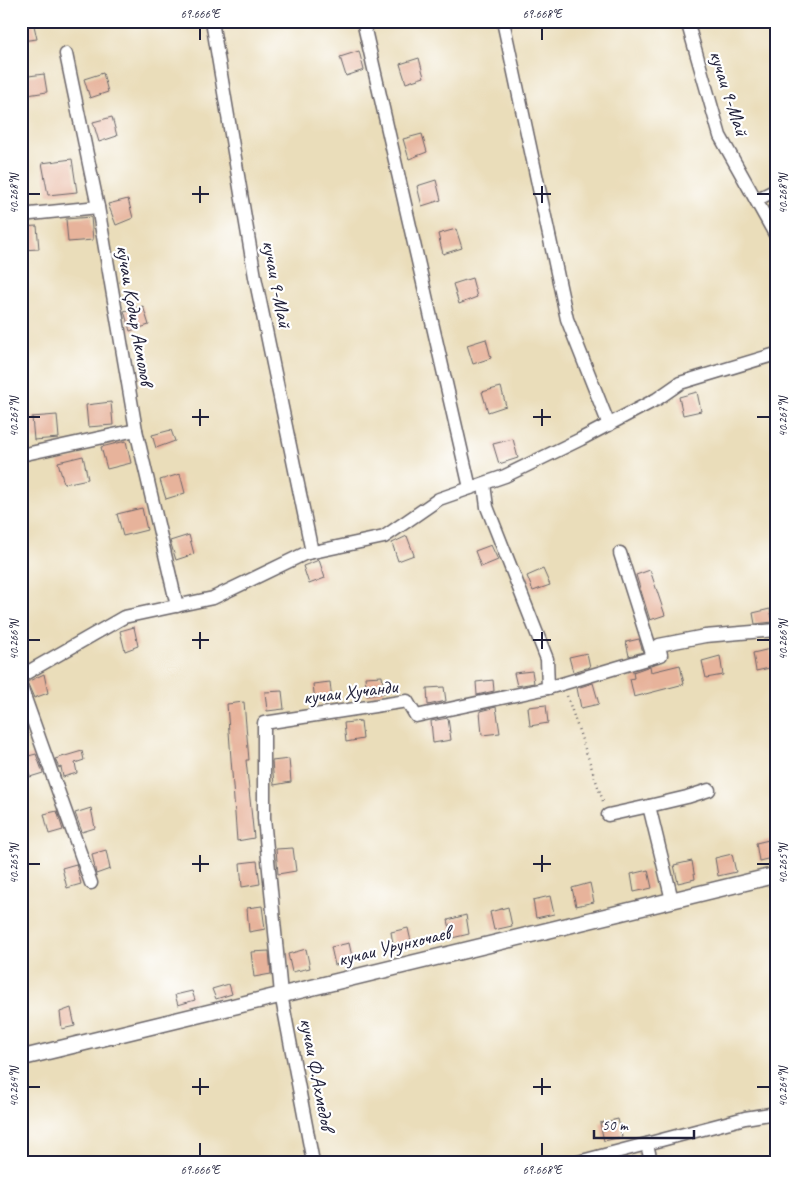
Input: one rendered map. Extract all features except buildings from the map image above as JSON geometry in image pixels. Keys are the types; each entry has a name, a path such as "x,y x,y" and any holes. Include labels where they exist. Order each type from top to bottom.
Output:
{"street":[{"name":"кучаи 9-Май","path":"212,21 255,277 312,552"},
{"path":"363,21 470,488"},
{"path":"503,21 567,319 609,425"},
{"name":"кучаи 9-Май","path":"686,21 720,136 776,236"},
{"name":"кӯчаи Қодир Акмолов","path":"66,54 98,207 136,430 177,606"},
{"path":"756,200 776,190"},
{"path":"21,216 98,207"},
{"path":"21,676 124,617 213,598 304,554 384,536 438,499 505,476 609,425 656,399 680,383 776,354"},
{"path":"21,455 136,430"},
{"path":"484,484 487,507 547,659 548,688"},
{"path":"620,553 653,657 661,655 659,645 705,636 776,630"},
{"name":"кучаи Хучанди","path":"281,994 264,818 264,722 407,701 416,716 548,688 653,657"},
{"path":"21,687 91,883"},
{"path":"608,815 687,798 709,790"},
{"path":"649,806 672,900"},
{"name":"кучаи Урунхочаев","path":"21,1058 776,875"},
{"name":"кучаи Ф.Ахмедов","path":"281,994 314,1162"},
{"path":"578,1162 745,1118 776,1113"},
{"path":"647,1144 652,1162"}],"path":[{"path":"563,683 608,815"}]}
